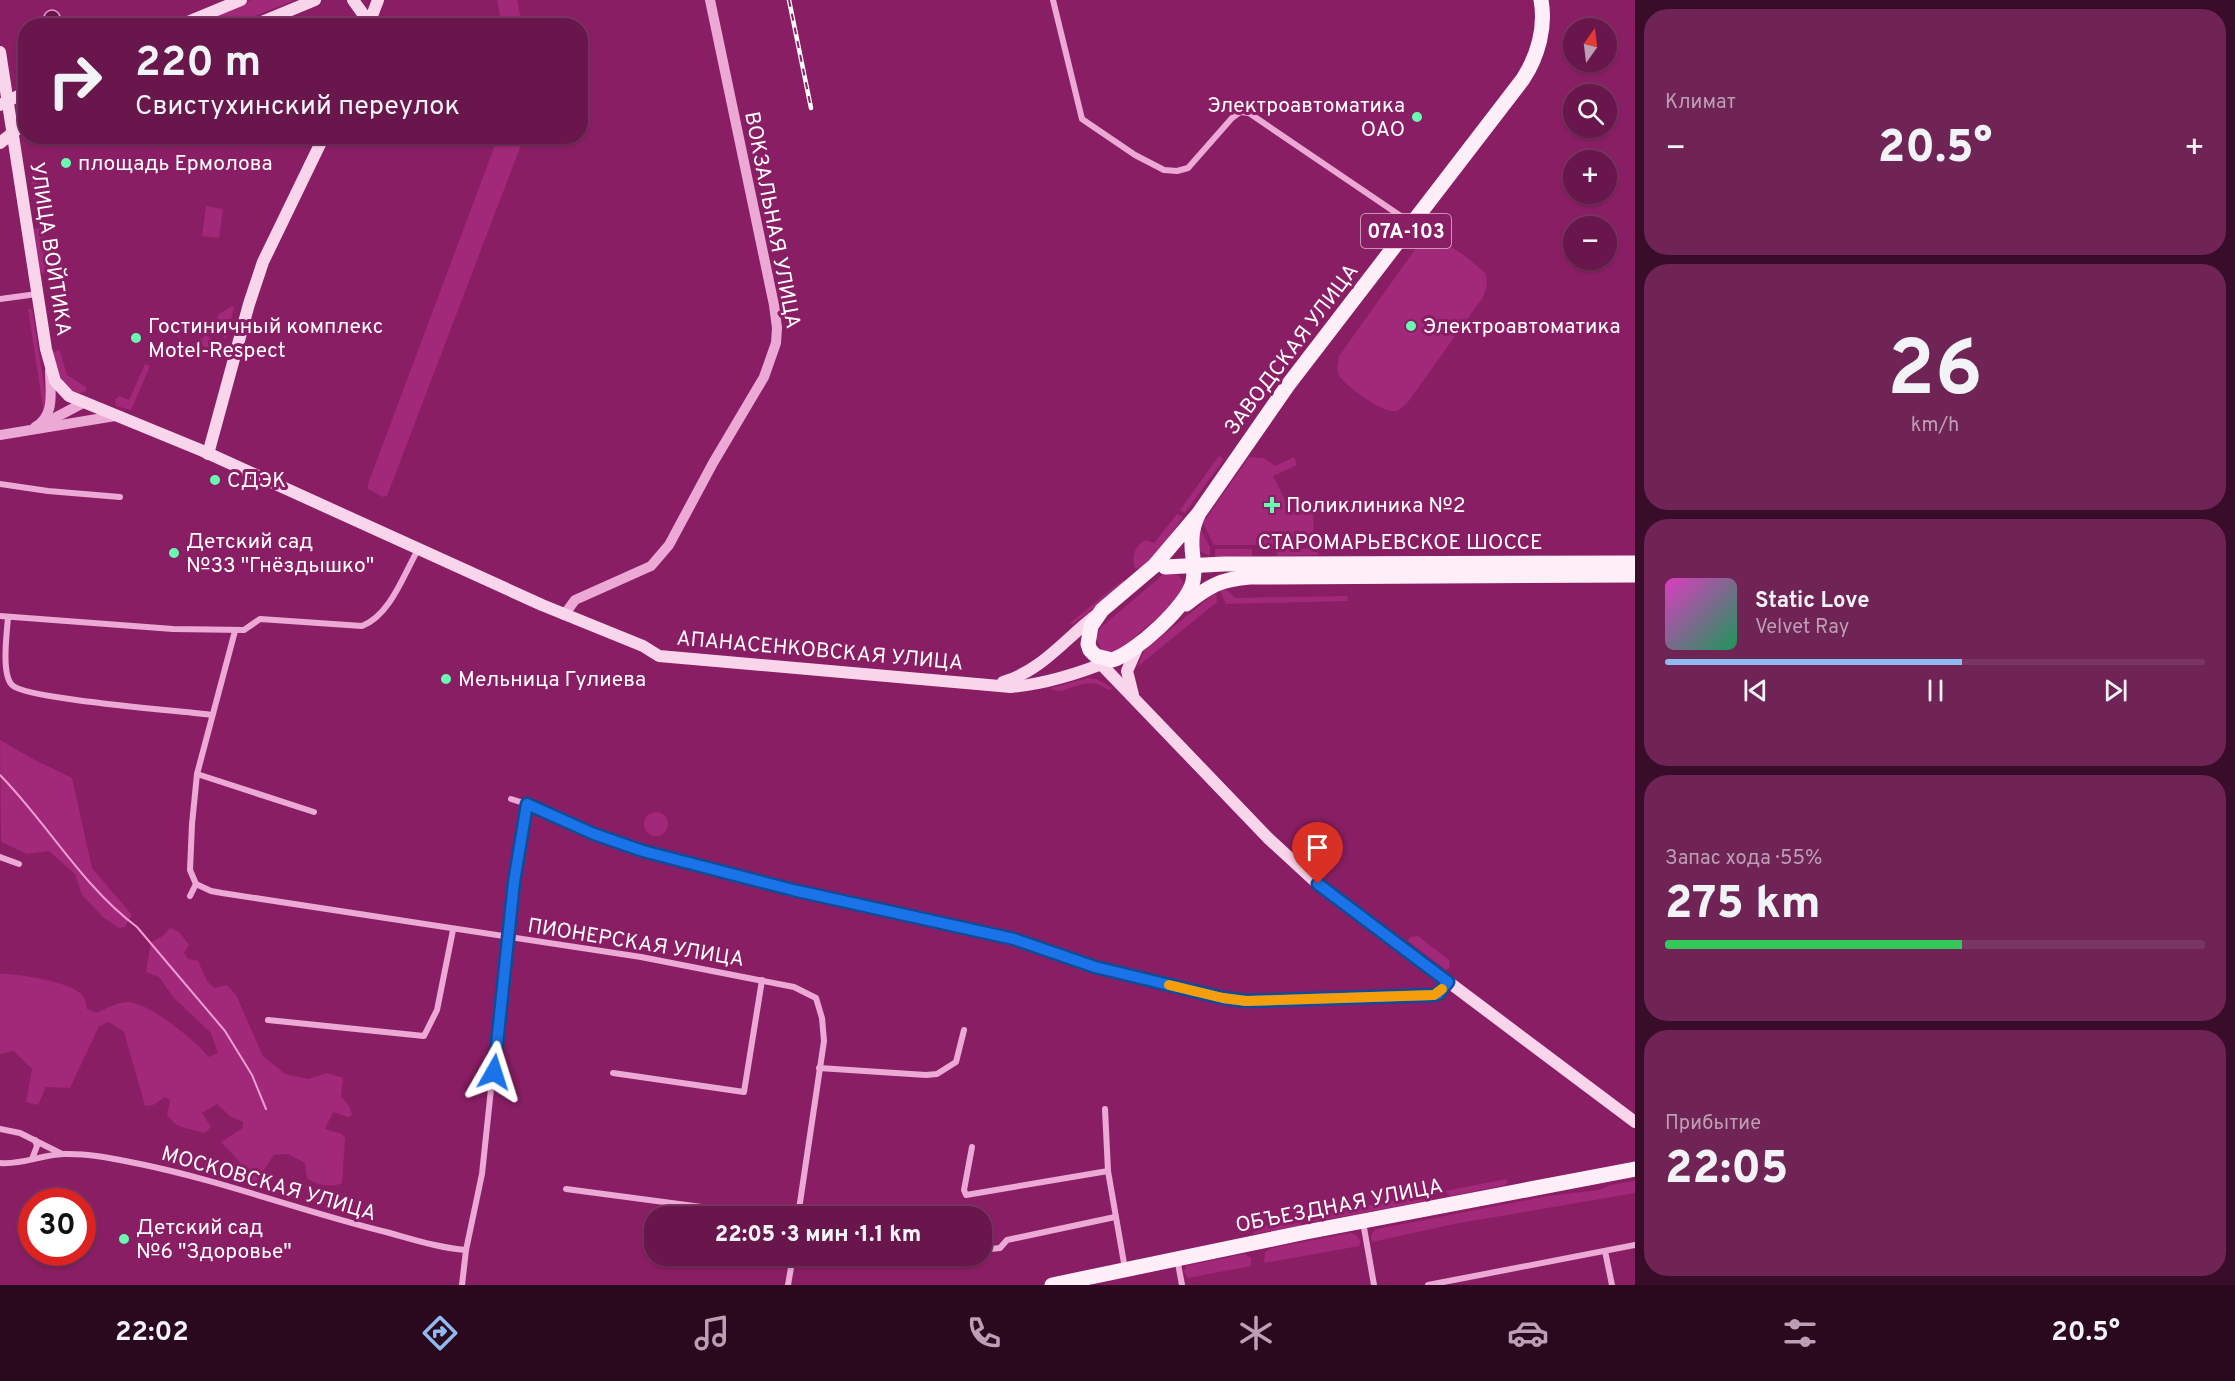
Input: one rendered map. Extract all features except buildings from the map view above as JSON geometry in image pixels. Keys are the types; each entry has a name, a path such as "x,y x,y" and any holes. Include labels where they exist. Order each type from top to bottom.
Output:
{"main road":[{"path":"198,18 242,0"},
{"path":"271,18 315,0"},
{"path":"353,0 364,18"},
{"path":"370,18 378,0"},
{"name":"ЗАВОДСКАЯ УЛИЦА","path":"1137,580 1154,566 1199,513 1288,386 1533,63 1543,26 1544,14 1541,0"},
{"name":"УЛИЦА ВОЙТИКА","path":"0,52 4,103 13,131 37,294 54,381 69,396 208,454"},
{"path":"4,103 18,96"},
{"path":"0,143 18,128"},
{"path":"208,454 263,261 320,144"},
{"name":"УЛИЦА ВОЙТИКА","path":"0,149 15,157 18,162"},
{"name":"АПАНАСЕНКОВСКАЯ УЛИЦА","path":"208,454 564,615 643,646 659,656 990,684"},
{"path":"990,684 1024,686 1075,674 1125,655 1138,645 1176,611 1188,595 1193,582 1193,528 1199,513"},
{"path":"1192,541 1198,557 1213,564"},
{"name":"СТАРОМАРЬЕВСКОЕ ШОССЕ","path":"1137,580 1155,569 1194,564 1635,563"},
{"path":"1165,567 1174,568 1184,575 1187,580 1188,595"},
{"name":"СТАРОМАРЬЕВСКОЕ ШОССЕ","path":"1176,611 1216,583 1231,578 1635,575"},
{"path":"990,684 1016,678 1035,668 1137,580"},
{"path":"1102,610 1091,626 1088,636 1090,650 1107,662 1120,684 1269,839 1318,884 1635,1122"},
{"path":"1136,701 1130,688 1128,671 1138,645"},
{"path":"1075,674 1094,674 1120,684"},
{"name":"ОБЪЕЗДНАЯ УЛИЦА","path":"1052,1285 1177,1258 1635,1169"}],"street":[{"name":"ВОКЗАЛЬНАЯ УЛИЦА","path":"564,615 575,600 651,566 669,545 713,463 764,377 776,343 774,305 710,0"},
{"path":"1053,0 1082,120 1135,155 1164,170 1177,171 1188,168 1232,118 1240,112 1249,113 1411,224"},
{"path":"0,299 37,294"},
{"path":"38,426 49,411 50,364"},
{"path":"38,426 84,403"},
{"path":"59,424 78,417 84,408 84,403"},
{"path":"0,435 38,426 115,416"},
{"path":"0,484 120,497"},
{"path":"0,616 173,629 235,631 244,630 260,619 362,626 370,623 388,604 419,548"},
{"path":"8,616 6,663 8,676 11,684 25,692 212,715"},
{"path":"190,896 197,885 190,870 197,774 235,631"},
{"path":"197,774 314,812"},
{"path":"511,800 527,804 594,834 643,851 793,890 1014,939 1095,967 1223,998 1246,1001 1434,995 1438,994 1448,982"},
{"path":"462,1285 466,1250 482,1174 516,864 527,804"},
{"path":"0,857 19,864"},
{"name":"ПИОНЕРСКАЯ УЛИЦА","path":"197,885 222,894 641,957 794,987 816,998 822,1018 824,1041 819,1068"},
{"path":"268,1020 424,1036 437,1010 453,930"},
{"path":"613,1073 744,1092 762,980"},
{"path":"799,1206 819,1068 937,1074 956,1062 963,1030"},
{"path":"1105,1109 1108,1171 1125,1269"},
{"name":"МОСКОВСКАЯ УЛИЦА","path":"0,1130 20,1133 62,1154"},
{"path":"31,1160 36,1153 35,1140"},
{"path":"972,1147 964,1190 966,1195 1108,1171"},
{"name":"МОСКОВСКАЯ УЛИЦА","path":"0,1163 13,1164 62,1154 140,1164 341,1221 445,1247 466,1250"},
{"path":"566,1189 694,1206"},
{"path":"992,1249 1000,1248 1007,1240 1115,1217"},
{"path":"1363,1221 1374,1285"},
{"path":"1428,1285 1635,1245"},
{"path":"1605,1251 1612,1285"},
{"path":"1177,1258 1182,1285"},
{"path":"788,1285 791,1266"}],"shaded area":[{"path":"251,0 295,0 250,18 208,18"},
{"path":"497,0 517,0 521,18 501,18"},
{"path":"52,10 60,18 44,18"},
{"path":"495,144 521,144 387,496 383,497 368,489"},
{"path":"35,170 39,177 42,198 34,200 31,173"},
{"path":"206,206 223,209 219,238 202,236"},
{"path":"43,228 50,274 39,271 33,229"},
{"name":"Электроавтоматика","path":"1427,240 1451,247 1466,257 1486,274 1487,285 1483,297 1408,402 1396,411 1390,411 1365,398 1343,380 1338,370 1339,356 1419,244"},
{"path":"234,307 226,339 215,327 219,314"},
{"path":"28,309 32,309 46,398 44,414"},
{"path":"206,335 223,347 220,358 198,342"},
{"path":"58,350 67,375 86,387 86,391 76,392 60,379 53,353"},
{"path":"145,364 150,366 131,410 116,406 115,400 119,396 129,400"},
{"path":"1219,456 1224,459 1185,513 1180,510"},
{"path":"1249,457 1264,458 1275,466 1294,457 1297,465 1273,476 1293,516 1293,512 1313,501 1314,545 1214,545 1203,523"},
{"path":"1177,514 1183,517 1156,556 1140,569 1135,568 1133,559 1137,548 1146,540 1154,543"},
{"path":"1199,526 1210,547 1210,556 1199,551"},
{"path":"1318,548 1318,555 1277,556 1277,549"},
{"path":"1215,549 1252,549 1252,556 1215,557"},
{"path":"1165,573 1176,574 1182,580 1183,588 1179,599 1120,650 1115,653 1102,650 1096,639 1100,628"},
{"path":"1123,580 1126,583 1072,625 1070,623"},
{"path":"1226,589 1235,598 1347,596 1348,601 1226,604 1220,591"},
{"path":"1216,592 1217,602 1137,667 1145,650"},
{"path":"1088,678 1096,679 1113,688 1108,690 1090,683 1061,691 1051,688"},
{"path":"0,740 72,778 92,868 132,915 125,927 119,928 104,918 82,895 75,874 49,851 27,854 1,842"},
{"path":"656,812 664,816 668,824 664,832 656,836 648,832 644,824 648,816"},
{"path":"170,928 179,932 189,945 184,953 188,959 198,961 207,981 214,988 227,985 236,995 263,1056 285,1074 308,1079 327,1073 343,1078 341,1096 349,1106 352,1115 348,1117 333,1112 325,1129 341,1134 345,1138 342,1183 329,1185 310,1180 307,1178 305,1163 288,1154 274,1155 255,1183 230,1179 231,1168 240,1162 221,1142 243,1128 243,1122 231,1117 217,1104 202,1113 211,1127 205,1133 178,1126 167,1116 170,1100 165,1097 153,1105 145,1106 124,1032 109,1022 99,1026 70,1088 46,1087 38,1105 26,1102 32,1069 14,1051 0,1054 0,974 31,977 68,986 82,995 87,1009 97,1013 120,1003 138,1004 172,1024 209,1057 218,1053 211,1033 174,998 159,977 146,972 151,942 163,936"},
{"path":"1418,936 1449,960 1450,967 1446,970 1408,941 1410,937"},
{"path":"1506,1179 1508,1183 1505,1185 1450,1196 1445,1191"},
{"path":"1635,1181 1635,1193 1454,1224 1372,1242 1371,1240 1372,1234 1377,1229 1548,1196 1599,1190 1610,1185"},
{"path":"1433,1193 1432,1200 1312,1222 1307,1217"},
{"path":"1302,1218 1301,1225 1254,1234 1251,1228"},
{"path":"1350,1233 1358,1238 1359,1246 1264,1263 1265,1252 1272,1248"},
{"path":"1245,1254 1251,1258 1251,1266 1188,1278 1184,1272 1186,1266"}],"waterway":[{"path":"0,775 82,874 117,911 137,927 225,1031 252,1075 266,1109"}],"railway":[{"path":"789,0 811,108"}],"slow traffic":[{"path":"1169,985 1246,1001 1434,995 1442,989"}],"place":[{"name":"Электроавтоматика ОАО","path":"1417,117"},
{"name":"площадь Ермолова","path":"66,163"},
{"name":"Электроавтоматика","path":"1411,326"},
{"name":"Гостиничный комплекс Motel-Respect","path":"136,338"},
{"name":"СДЭК","path":"215,480"},
{"name":"Поликлиника №2","path":"1272,505"},
{"name":"Детский сад №33 \"Гнёздышко\"","path":"174,553"},
{"name":"Мельница Гулиева","path":"446,679"},
{"name":"Детский сад №6 \"Здоровье\"","path":"124,1239"}],"route":[{"path":"494,1072 516,864 527,804 594,834 643,851 793,890 1014,939 1095,967 1223,998 1246,1001 1434,995 1438,994 1448,982 1318,884"}]}
